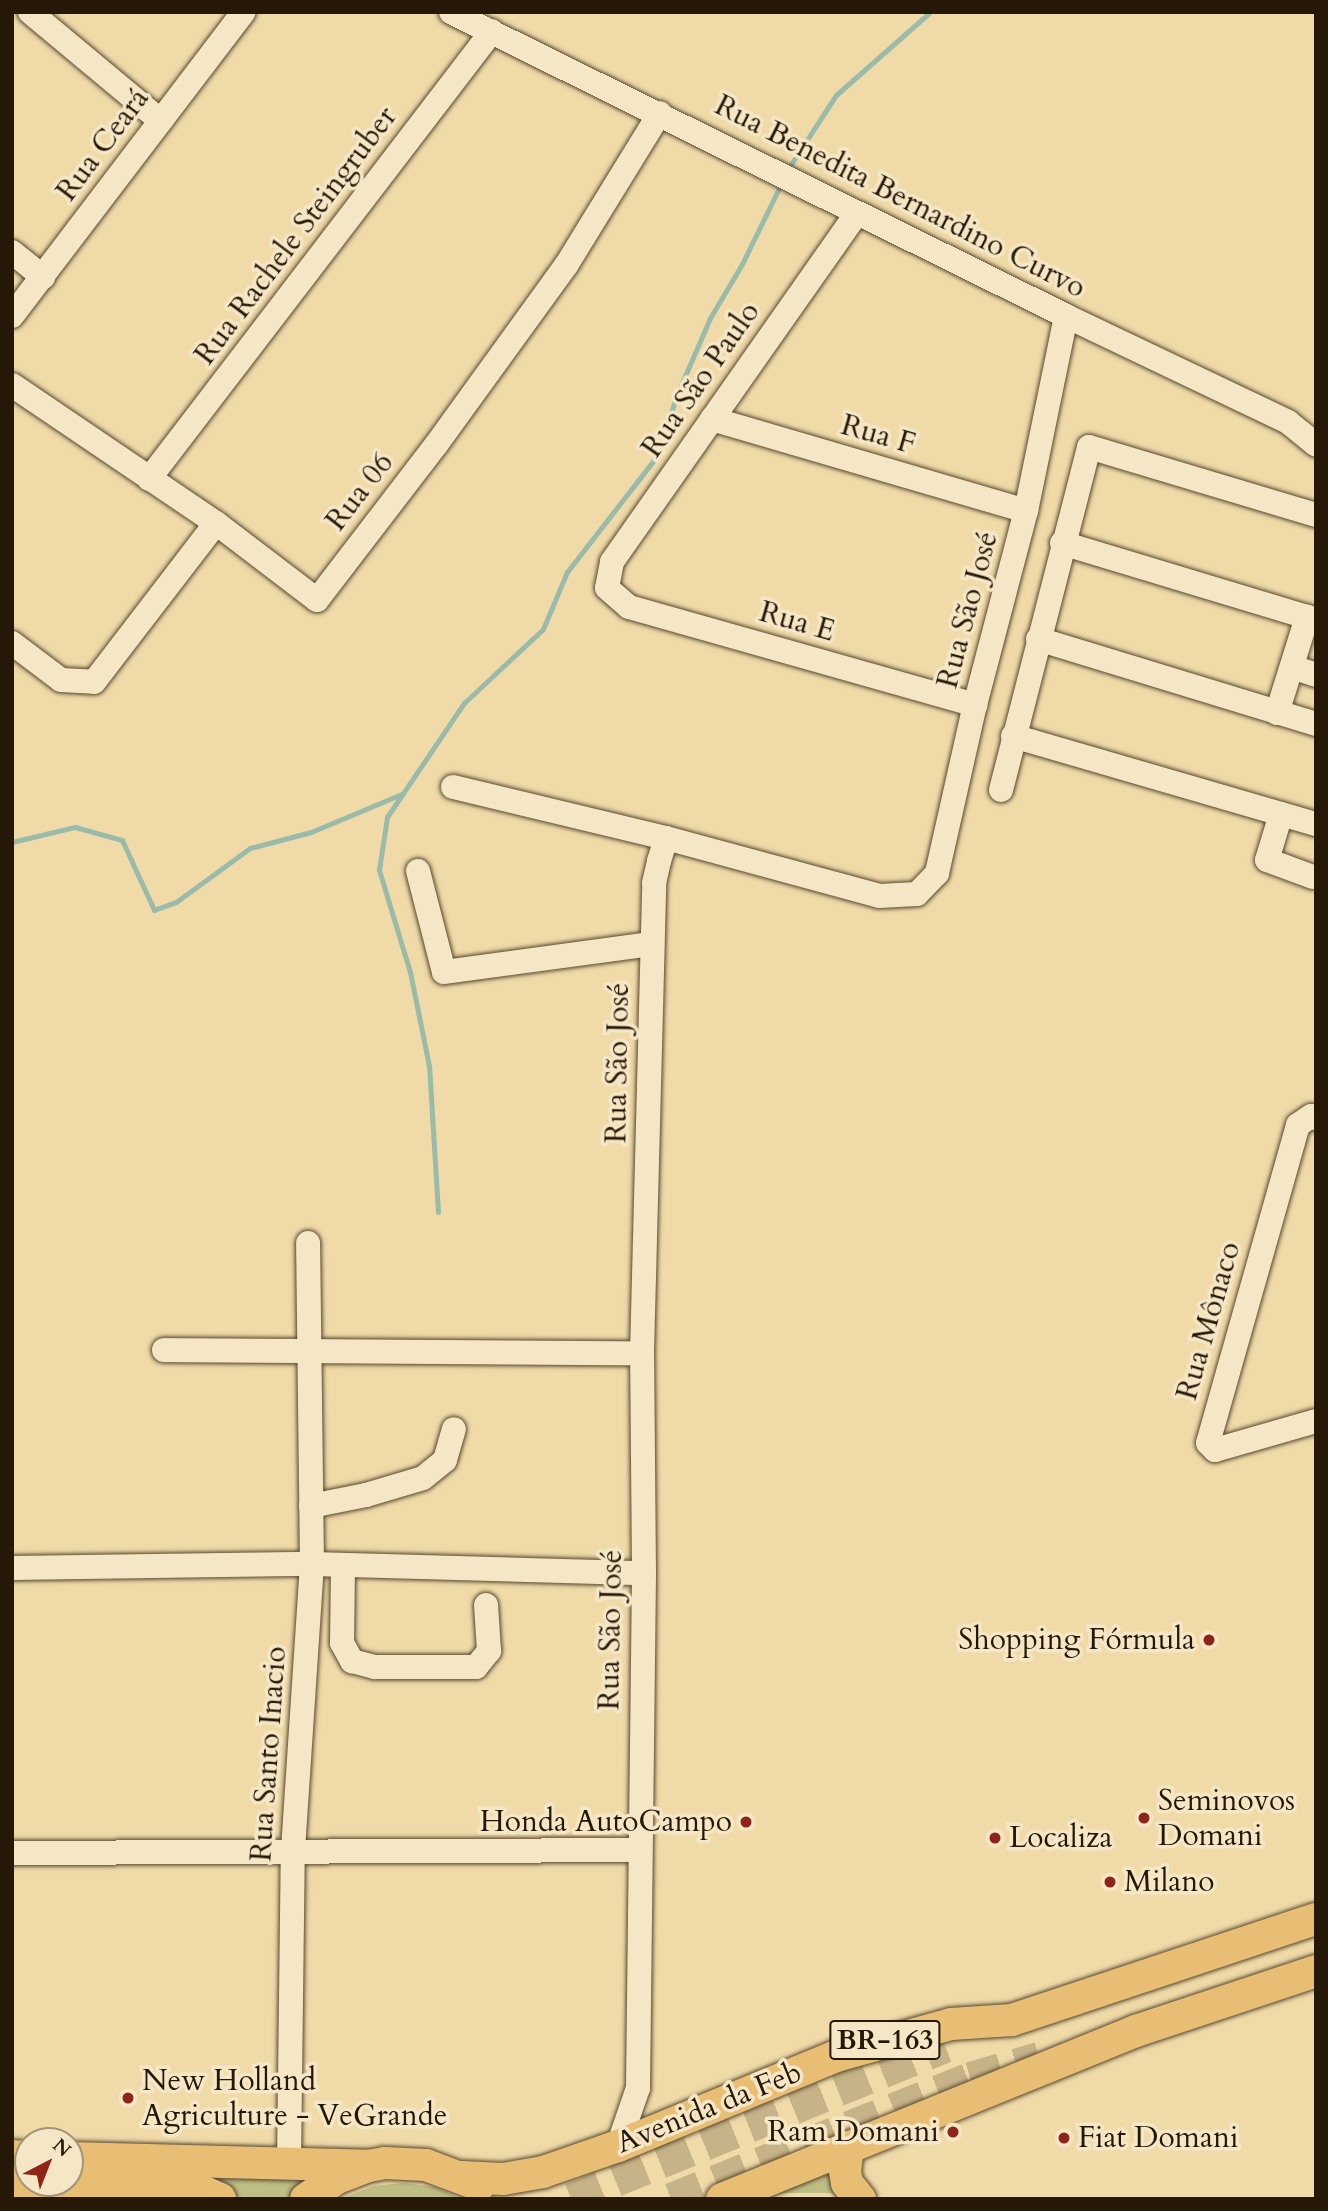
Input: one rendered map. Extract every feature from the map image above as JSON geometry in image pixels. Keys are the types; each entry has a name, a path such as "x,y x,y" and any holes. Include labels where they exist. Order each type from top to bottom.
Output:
{"main road":[{"name":"Avenida da Feb","path":"462,2177 486,2180 534,2174 618,2146 835,2056 951,2024 1012,2020 1316,1919"},
{"name":"BR-163","path":"722,2199 1136,2031 1316,1971"},
{"path":"945,2047 1012,2020"},
{"path":"1092,2043 1136,2031"},
{"path":"848,2147 845,2171 848,2183 860,2199"},
{"name":"BR-163","path":"84,2158 369,2166 426,2165 462,2177"},
{"path":"306,2199 337,2178 369,2166"},
{"path":"462,2177 496,2199"},
{"path":"12,2187 200,2190 220,2199"}],"street":[{"path":"30,12 161,121"},
{"name":"Rua Ceará","path":"12,316 244,12"},
{"name":"Rua Benedita Bernardino Curvo","path":"452,12 1066,316 1288,422 1316,445"},
{"name":"Rua Rachele Steingruber","path":"149,479 492,31"},
{"name":"Rua 06","path":"12,385 216,523 317,600 436,445 567,264 660,113"},
{"name":"Rua São Paulo","path":"607,588 612,562 857,213"},
{"path":"12,252 43,276"},
{"name":"Rua São José","path":"618,2146 638,2088 644,1573 642,1353 654,883 666,838 879,896 917,894 937,873 975,705 1026,511 1066,316"},
{"name":"Rua F","path":"712,419 1026,511"},
{"path":"1001,790 1062,542 1089,447 1316,515"},
{"path":"12,643 61,680 94,682 216,523"},
{"path":"1062,542 1311,619 1302,653 1277,713"},
{"name":"Rua E","path":"607,588 629,607 975,705"},
{"path":"1038,639 1316,724"},
{"path":"1302,653 1316,675"},
{"path":"1013,736 1316,824"},
{"path":"453,787 666,838"},
{"path":"1281,814 1267,860 1313,877"},
{"path":"418,871 444,972 652,944"},
{"name":"Rua Mônaco","path":"1316,1118 1311,1116 1298,1125 1208,1443 1215,1450 1316,1421"},
{"name":"Rua Santo Inacio","path":"289,2162 293,1850 312,1564 312,1349 308,1243"},
{"path":"164,1350 642,1353"},
{"path":"312,1506 366,1495 423,1478 445,1460 454,1429"},
{"path":"12,1568 312,1564 644,1573"},
{"path":"343,1565 342,1643 352,1661 375,1667 477,1667 489,1651 486,1605"},
{"path":"12,1853 639,1850"}],"shaded area":[{"path":"835,2167 838,2193 771,2193"},
{"path":"186,2174 326,2175 295,2199 240,2199 228,2189"},
{"path":"404,2183 434,2187 462,2199 340,2199 374,2186"}],"waterway":[{"path":"786,172 836,95 930,12"},
{"path":"438,1212 429,1066 410,972 379,870 387,817 464,703 543,629 567,572 661,451 675,399 710,318 742,264 781,184"},
{"path":"12,842 75,827 122,840 154,910 176,902 250,848 311,832 402,794"}],"tunnel":[{"path":"571,2199 945,2047"},
{"path":"671,2199 970,2078 1039,2058"}],"place":[{"name":"Shopping Fórmula","path":"1209,1640"},
{"name":"Seminovos Domani","path":"1144,1818"},
{"name":"Honda AutoCampo","path":"746,1822"},
{"name":"Localiza","path":"995,1838"},
{"name":"Milano","path":"1110,1882"},
{"name":"New Holland Agriculture - VeGrande","path":"128,2098"},
{"name":"Ram Domani","path":"953,2132"},
{"name":"Fiat Domani","path":"1064,2138"}]}
